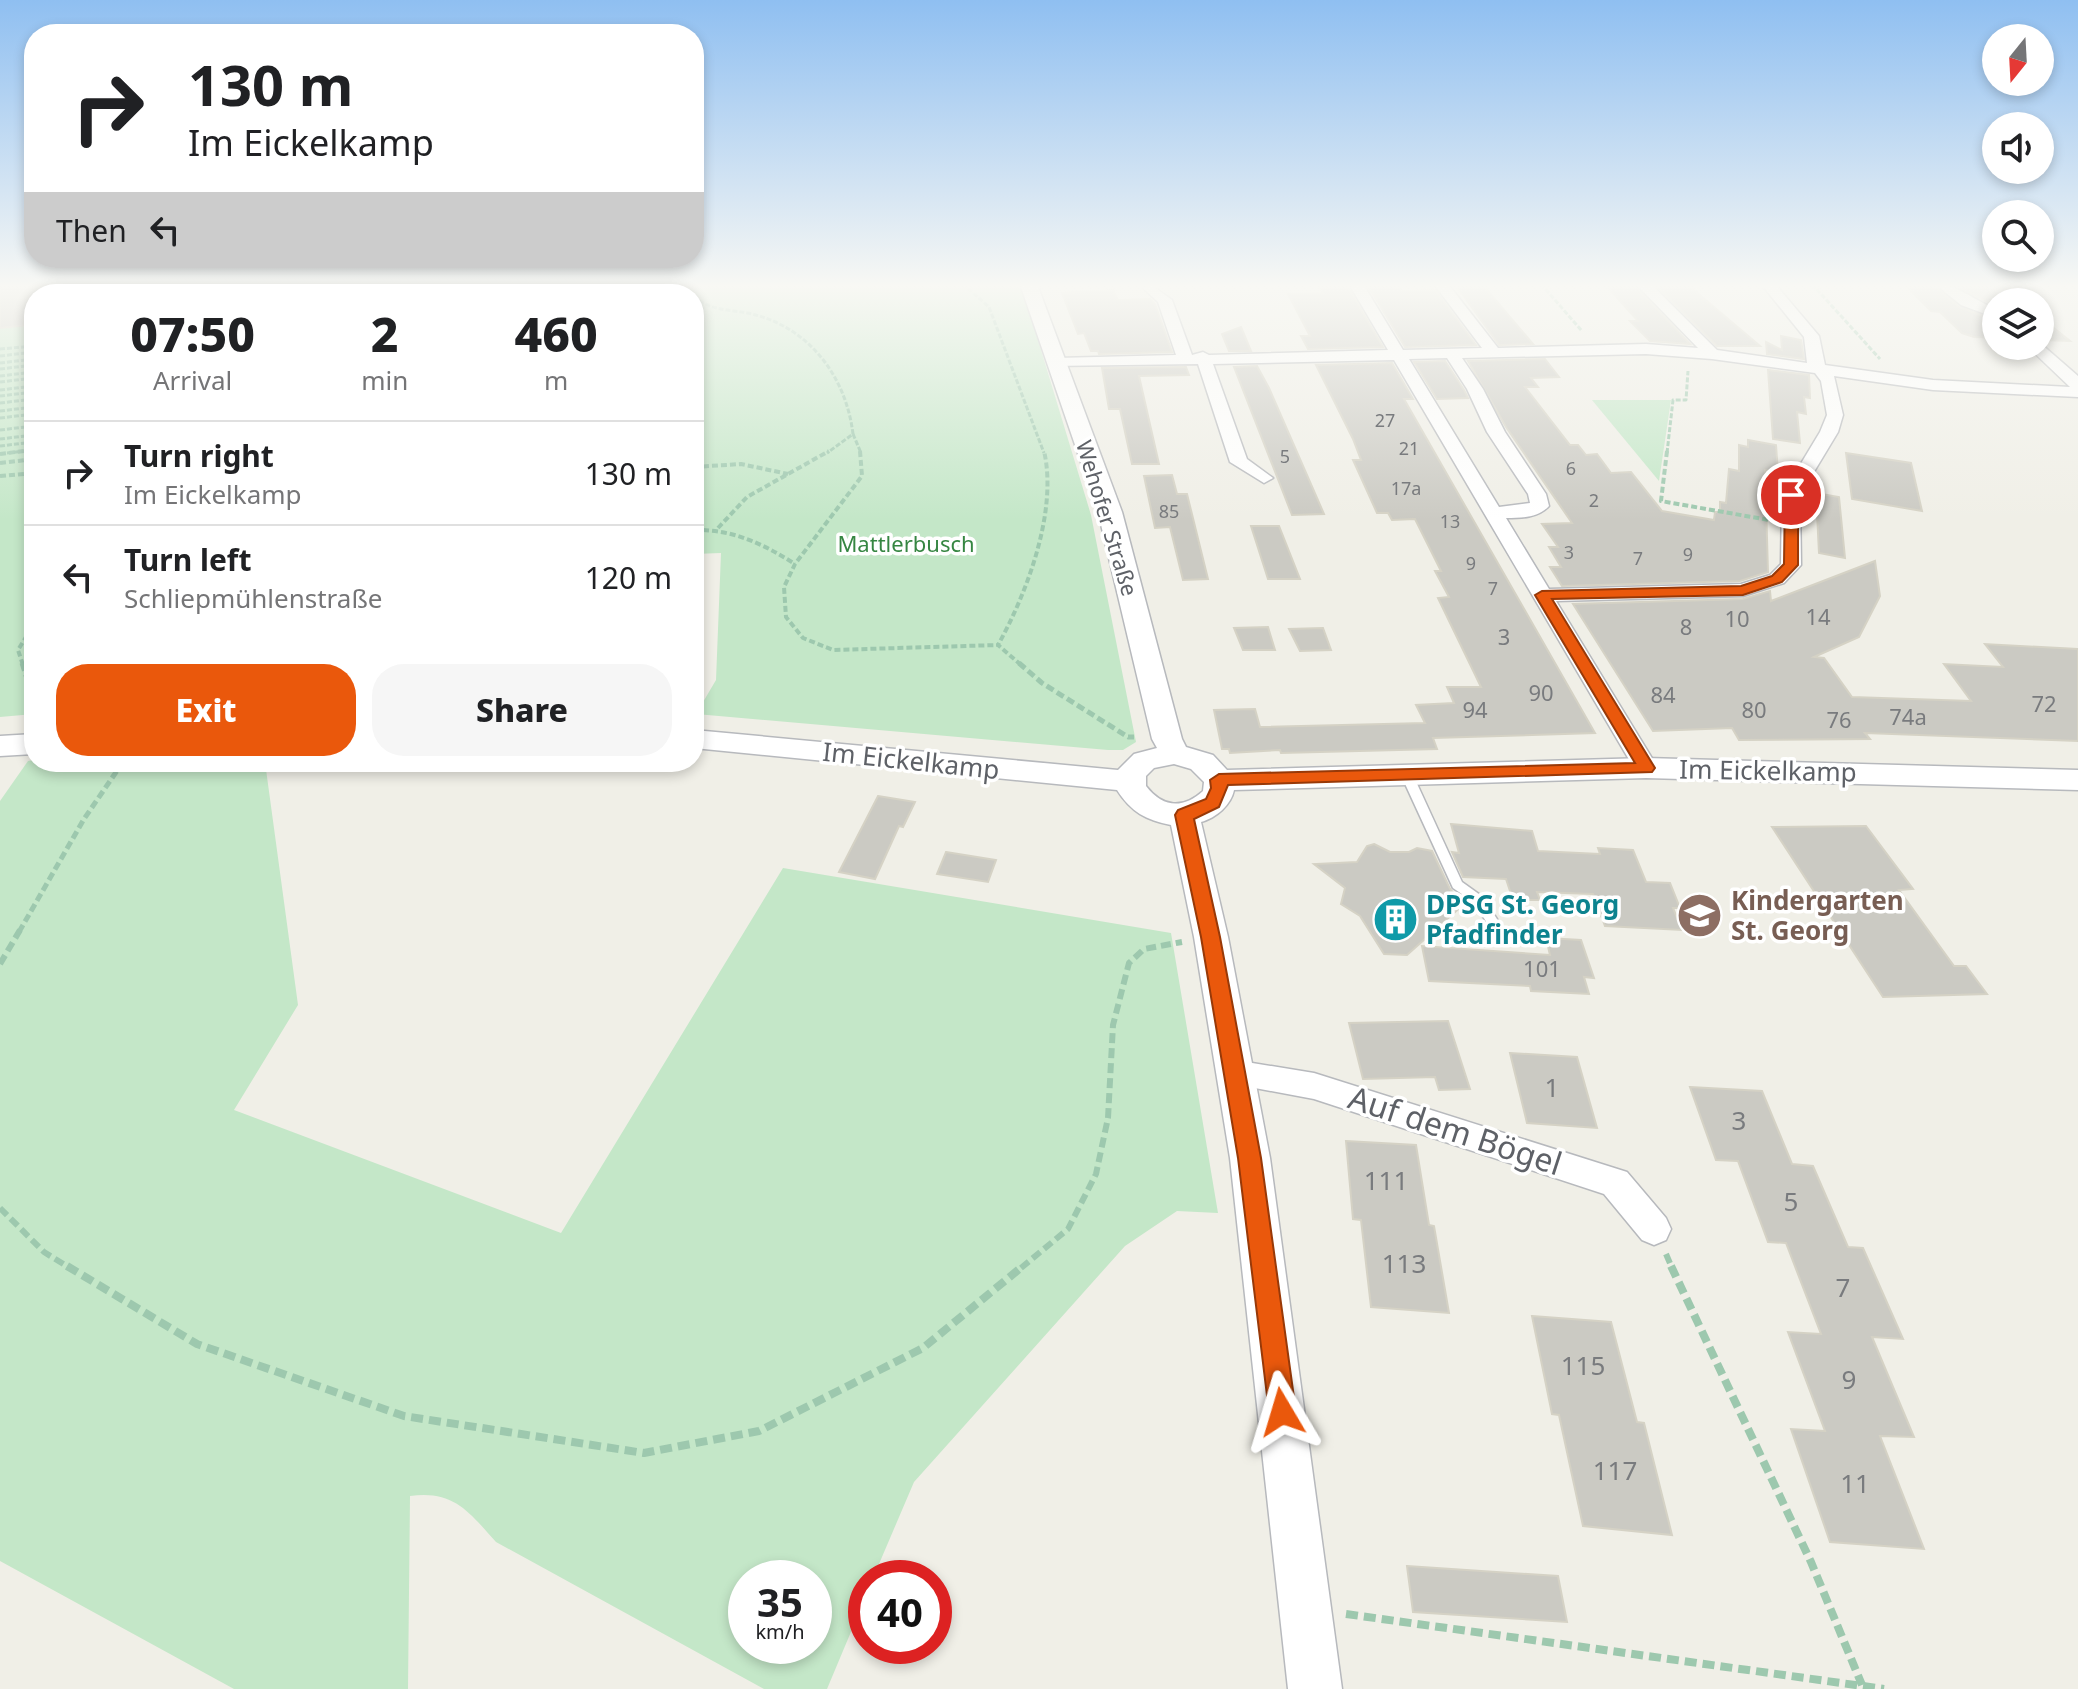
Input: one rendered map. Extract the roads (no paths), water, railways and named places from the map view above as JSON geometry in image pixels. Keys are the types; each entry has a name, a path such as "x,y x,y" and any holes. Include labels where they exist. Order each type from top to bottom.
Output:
{"street":[{"path":"1057,363 1061,363"},
{"name":"Wehofer Straße","path":"1057,363 1110,512 1171,747"},
{"path":"1196,363 1239,462 1264,478"},
{"path":"1401,363 1646,768"},
{"path":"1457,363 1475,389 1496,432 1537,494 1540,506 1525,512 1494,513"},
{"path":"1773,363 1899,380 2078,392"},
{"path":"1542,595 1743,590 1777,579 1791,565 1791,495 1829,432 1835,415 1829,380 1815,363"},
{"path":"2054,363 2078,385"},
{"name":"Im Eickelkamp","path":"704,740 1129,781"},
{"path":"0,746 24,745"},
{"path":"1171,747 1202,762 1219,780 1220,788 1213,803 1196,813 1184,815 1170,815 1145,806 1136,799 1129,781 1133,770 1143,761 1171,747"},
{"name":"Im Eickelkamp","path":"1219,780 1646,768 2078,780"},
{"path":"1184,815 1211,937 1252,1174 1315,1689"},
{"name":"Auf dem Bögel","path":"1234,1073 1314,1086 1615,1183 1654,1229"}],"lane":[{"path":"1407,775 1457,885 1479,900 1496,927"}],"place":[{"name":"Kindergarten St. Georg","path":"1700,916"},
{"name":"DPSG St. Georg Pfadfinder","path":"1395,920"}],"park label":[{"name":"Mattlerbusch","path":"906,544"}]}
